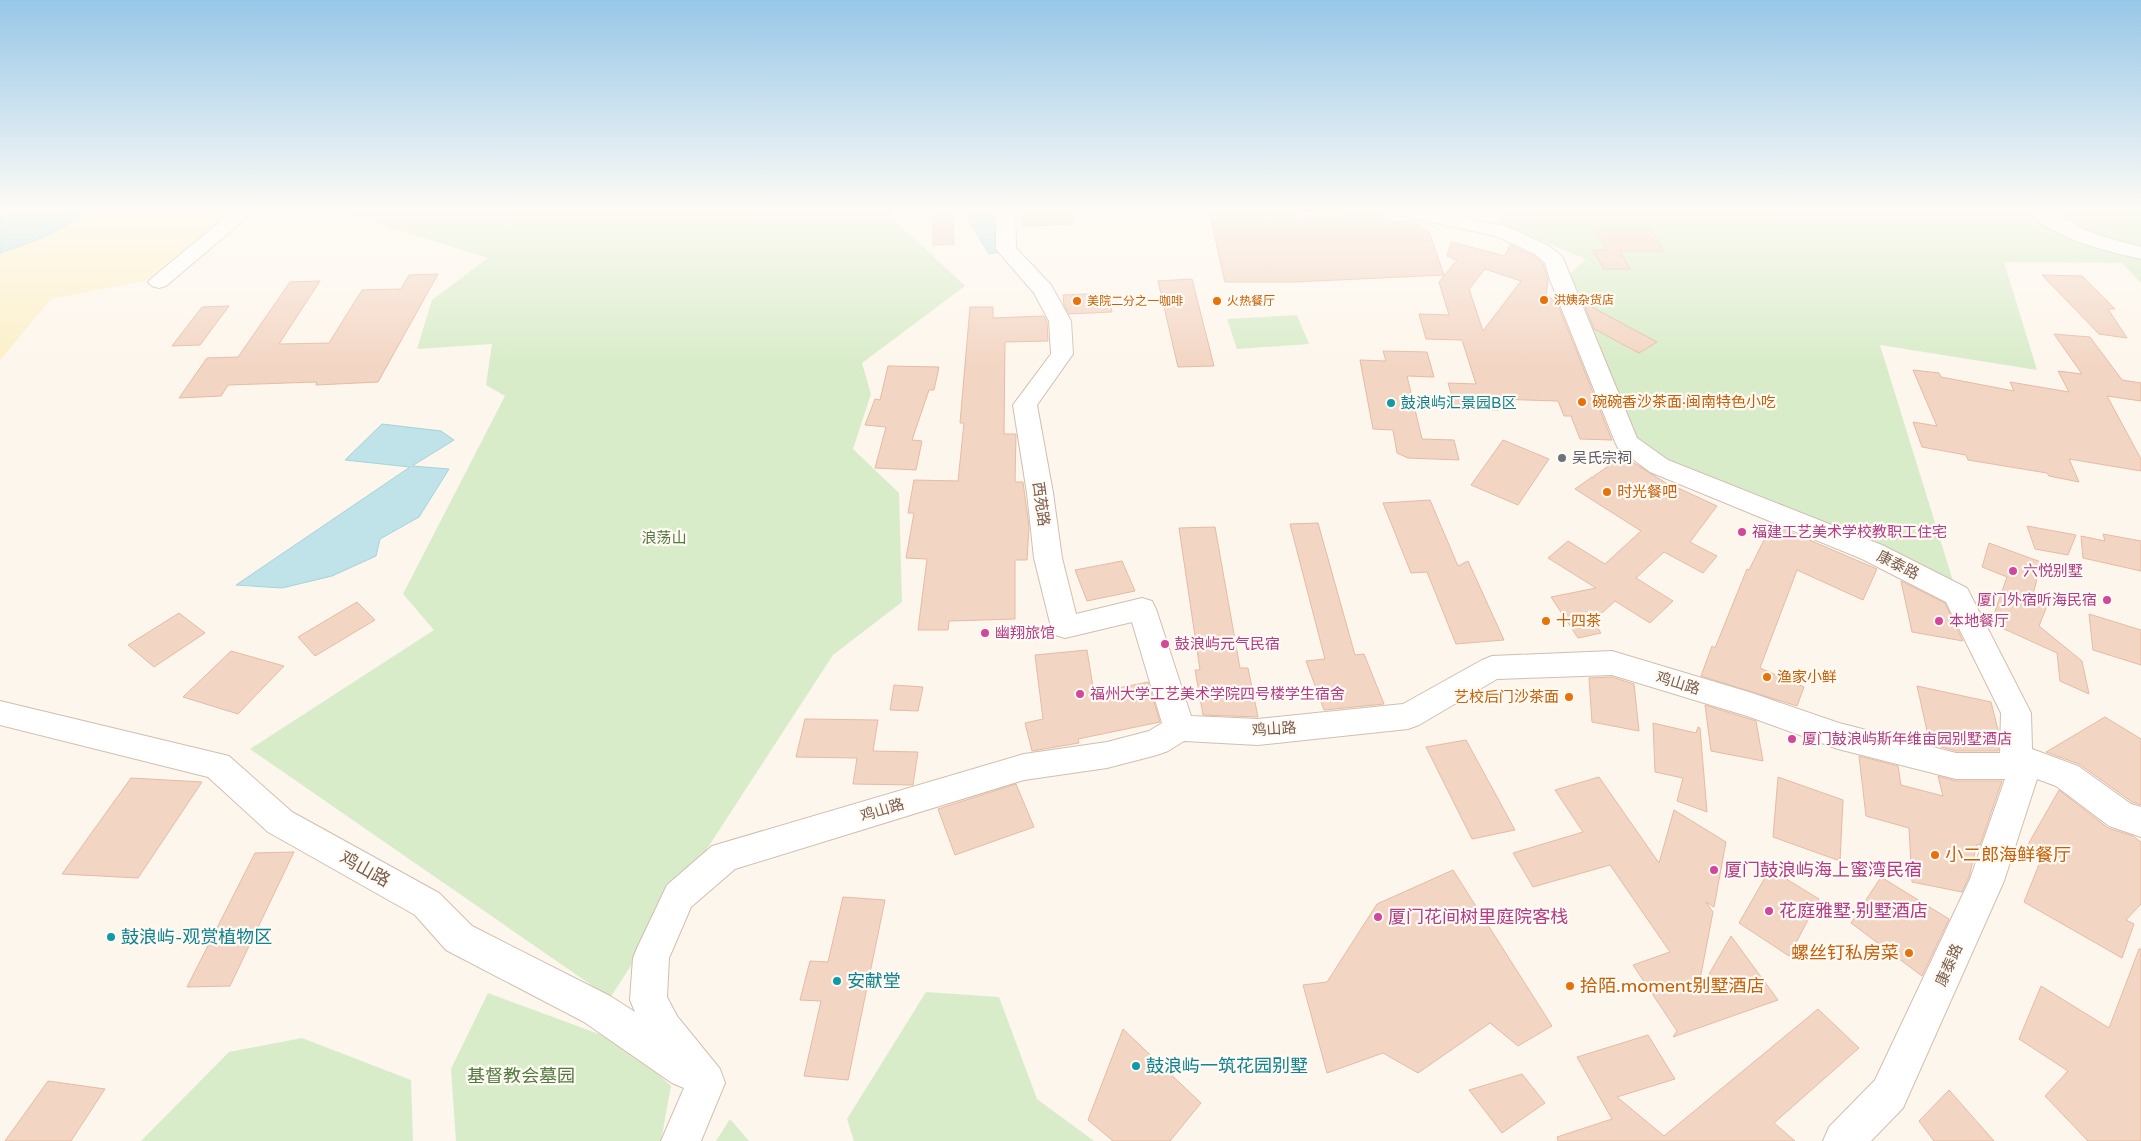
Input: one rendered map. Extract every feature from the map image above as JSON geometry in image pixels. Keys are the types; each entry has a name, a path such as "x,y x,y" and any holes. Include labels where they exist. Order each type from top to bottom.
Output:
{"street":[{"path":"159,282 185,260"},
{"name":"西苑路","path":"1016,260 1043,290 1060,321 1062,354 1025,405 1040,493 1048,558 1065,627 1142,609 1179,728"},
{"name":"康泰路","path":"1555,260 1561,280 1626,442 1659,466 1872,552 1957,595 2016,714 2017,762 2021,779 1987,881 1889,1094 1843,1141"},
{"name":"鸡山路","path":"706,1082 664,1029 648,1000 652,958 679,896 724,858 1024,768 1107,755 1157,742 1179,728 1258,732 1408,716 1492,668 1612,663 1752,705 1838,736 1931,760 1956,766 2017,762"},
{"name":"鸡山路","path":"0,713 218,766 280,822 427,904 459,938 597,1010 706,1082"},
{"path":"2017,762 2067,776 2120,816 2141,822"},
{"path":"681,1141 706,1082"}],"green space":[{"name":"浪荡山","path":"485,260 937,260 965,286 862,363 871,394 853,449 899,493 902,602 833,655 610,998 250,749 434,630 403,594 505,396 486,385 492,344 417,349 432,300"},
{"path":"1585,260 2141,260 2141,283 2122,263 2004,262 2037,370 1880,345 1953,581 1868,538 1656,459 1630,437 1568,276"},
{"path":"1297,315 1309,344 1237,349 1227,319"},
{"path":"926,992 999,997 1037,1099 1094,1141 854,1141 847,1119"},
{"name":"基督教会墓园","path":"488,993 626,1044 671,1086 661,1141 456,1141 451,1069"},
{"path":"302,1038 411,1080 413,1141 141,1141 229,1052"},
{"path":"730,1119 749,1141 716,1141"}],"sand":[{"path":"0,260 173,260 149,280 51,299 0,360"}],"water":[{"path":"382,424 441,431 454,440 412,466 449,469 419,517 380,539 376,556 332,576 282,588 236,585 410,467 345,460"}],"building":[{"path":"1220,260 1439,260 1444,275 1294,282 1225,282"},
{"path":"1457,260 1539,260 1543,264 1548,280 1546,295 1557,302 1612,440 1580,439 1571,416 1564,416 1558,401 1495,399 1499,410 1456,409 1448,383 1476,384 1462,340 1426,339 1419,314 1449,315 1439,282","holes":["1485,269 1521,281 1483,331 1469,289"]},
{"path":"1599,260 1625,260 1630,269 1604,269"},
{"path":"438,274 378,382 316,385 317,382 228,385 221,396 179,398 207,358 238,357 290,282 320,281 279,344 329,343 362,290 401,289 409,275"},
{"path":"2042,275 2082,276 2115,309 2108,309 2127,338 2099,334"},
{"path":"1192,279 1214,366 1178,367 1158,281"},
{"path":"1108,293 1112,312 1069,314 1064,305 1063,295"},
{"path":"1584,303 1657,342 1639,353 1594,329"},
{"path":"229,306 200,345 172,346 202,307"},
{"path":"970,307 993,307 993,318 1044,316 1047,322 1048,341 1005,342 1004,434 1016,434 1015,482 1023,482 1029,527 1027,560 1015,560 1015,619 949,621 948,630 918,630 927,559 906,558 914,513 908,513 914,480 958,481 964,423 960,423"},
{"path":"2054,334 2090,337 2122,380 2141,383 2141,401 2107,396 2141,459 2141,471 2069,459 2079,482 2049,476 2047,473 1968,460 1966,455 1922,447 1913,422 1937,426 1913,370 1939,373 1941,377 2014,391 2010,382 2069,392 2058,371 2082,374"},
{"name":"鼓浪屿汇景园B区","path":"1383,351 1427,352 1434,377 1407,376 1422,439 1454,440 1459,460 1408,458 1397,453 1393,430 1373,429 1360,360 1386,361"},
{"path":"888,366 939,367 934,390 929,390 912,440 922,441 916,470 875,468 886,427 865,425 875,399 880,400"},
{"path":"1503,440 1549,459 1518,505 1471,485"},
{"path":"1623,456 1677,490 1678,488 1717,506 1690,542 1717,556 1703,573 1664,552 1636,578 1673,601 1650,623 1615,601 1593,621 1601,633 1578,638 1551,597 1596,588 1548,558 1568,541 1605,564 1641,531 1575,489 1592,477 1594,478 1594,476"},
{"path":"1430,500 1458,566 1468,561 1504,640 1456,644 1427,572 1411,573 1383,503"},
{"path":"1318,523 1355,655 1364,654 1384,704 1324,710 1306,661 1325,659 1290,524"},
{"path":"1772,524 1877,569 1863,600 1797,570 1760,668 1804,687 1797,706 1701,676 1712,646 1715,648 1747,569 1749,570"},
{"path":"2027,526 2076,535 2068,555 2035,549"},
{"path":"1215,527 1240,668 1248,668 1258,717 1203,715 1195,670 1200,670 1179,528"},
{"path":"2103,534 2141,541 2141,571 2083,558 2081,536 2105,541"},
{"path":"1989,543 2041,562 2032,599 2047,606 2039,626 2082,661 2089,694 2060,681 2057,653 1991,623 2007,577 1982,567"},
{"path":"1122,561 1135,591 1087,601 1075,570"},
{"path":"1901,581 1945,603 1963,641 1912,632"},
{"path":"357,602 375,620 315,656 298,637"},
{"path":"179,613 205,633 154,667 128,645"},
{"path":"2089,614 2141,630 2141,665 2093,650"},
{"path":"1087,650 1094,693 1148,682 1160,722 1078,739 1079,743 1032,751 1025,723 1043,719 1035,655"},
{"path":"231,651 284,666 238,714 183,697"},
{"path":"1612,677 1634,684 1639,731 1592,722 1589,678"},
{"path":"894,685 923,687 918,711 890,710"},
{"path":"1917,686 1991,702 1999,734 1998,751 1956,751 1930,744"},
{"path":"1705,705 1756,721 1763,761 1711,751"},
{"path":"2105,717 2141,739 2141,805 2132,802 2079,764 2046,752"},
{"path":"805,719 878,720 873,751 918,752 913,785 853,784 857,758 796,757"},
{"path":"1653,723 1696,733 1698,727 1700,728 1707,812 1677,801 1683,778 1655,772"},
{"path":"1466,740 1515,830 1472,839 1426,747"},
{"path":"1859,756 1898,766 1901,785 1943,796 1938,776 1956,781 2002,781 1980,845 1977,844 1969,877 1962,892 1912,882 1909,828 1866,816"},
{"path":"1599,777 1659,863 1674,810 1726,842 1714,907 1706,902 1713,912 1697,995 1731,936 1778,1000 1673,1037 1677,1031 1633,965 1670,952 1610,865 1533,887 1513,853 1583,832 1555,790"},
{"path":"1778,777 1843,800 1840,861 1773,837"},
{"path":"131,778 202,782 138,878 62,874"},
{"path":"1016,784 1034,827 955,855 938,809"},
{"path":"2059,790 2108,828 2133,836 2141,842 2141,904 2126,920 2134,924 2122,958 2024,902 2042,857 2026,848"},
{"path":"294,852 230,986 187,987 255,853"},
{"path":"1770,869 1819,899 1789,956 1739,923"},
{"path":"1453,870 1552,1026 1518,1046 1490,1023 1418,1073 1383,1053 1327,1073 1303,985 1327,982 1377,904"},
{"path":"1881,877 1949,919 1922,976 1851,923"},
{"name":"安献堂","path":"843,897 885,900 848,1080 804,1076 821,1001 800,1000 810,961 828,962"},
{"path":"2139,949 2141,949 2141,1141 2088,1141 2045,1096 2068,1071 2019,1039 2041,986 2109,1028"},
{"path":"1818,1009 1859,1048 1774,1123 1795,1141 1558,1141 1557,1137 1612,1119 1577,1057 1648,1035 1675,1079 1617,1097 1664,1136"},
{"name":"鼓浪屿一筑花园别墅","path":"1123,1029 1201,1103 1170,1141 1113,1141 1088,1120"},
{"path":"1522,1074 1545,1103 1502,1133 1469,1090"},
{"path":"48,1081 105,1089 71,1141 5,1141"},
{"path":"1949,1090 1994,1141 1934,1141 1919,1121"}],"place":[{"name":"洪姨杂货店","path":"1544,300"},
{"name":"美院二分之一咖啡","path":"1077,301"},
{"name":"火热餐厅","path":"1217,301"},
{"name":"碗碗香沙茶面·闽南特色小吃","path":"1582,402"},
{"name":"鼓浪屿汇景园B区","path":"1391,403"},
{"name":"吴氏宗祠","path":"1562,458"},
{"name":"时光餐吧","path":"1607,492"},
{"name":"福建工艺美术学校教职工住宅","path":"1742,532"},
{"name":"六悦别墅","path":"2013,571"},
{"name":"厦门外宿听海民宿","path":"2107,600"},
{"name":"十四茶","path":"1546,621"},
{"name":"本地餐厅","path":"1939,621"},
{"name":"幽翔旅馆","path":"985,633"},
{"name":"鼓浪屿元气民宿","path":"1165,644"},
{"name":"渔家小鲜","path":"1767,677"},
{"name":"福州大学工艺美术学院四号楼学生宿舍","path":"1080,694"},
{"name":"艺校后门沙茶面","path":"1569,697"},
{"name":"厦门鼓浪屿斯年维亩园别墅酒店","path":"1792,739"},
{"name":"小二郎海鲜餐厅","path":"1935,855"},
{"name":"厦门鼓浪屿海上蜜湾民宿","path":"1714,870"},
{"name":"花庭雅墅·别墅酒店","path":"1769,911"},
{"name":"厦门花间树里庭院客栈","path":"1378,917"},
{"name":"鼓浪屿-观赏植物区","path":"111,937"},
{"name":"螺丝钉私房菜","path":"1909,953"},
{"name":"安献堂","path":"837,981"},
{"name":"拾陌.moment别墅酒店","path":"1570,986"},
{"name":"鼓浪屿一筑花园别墅","path":"1136,1066"}]}
